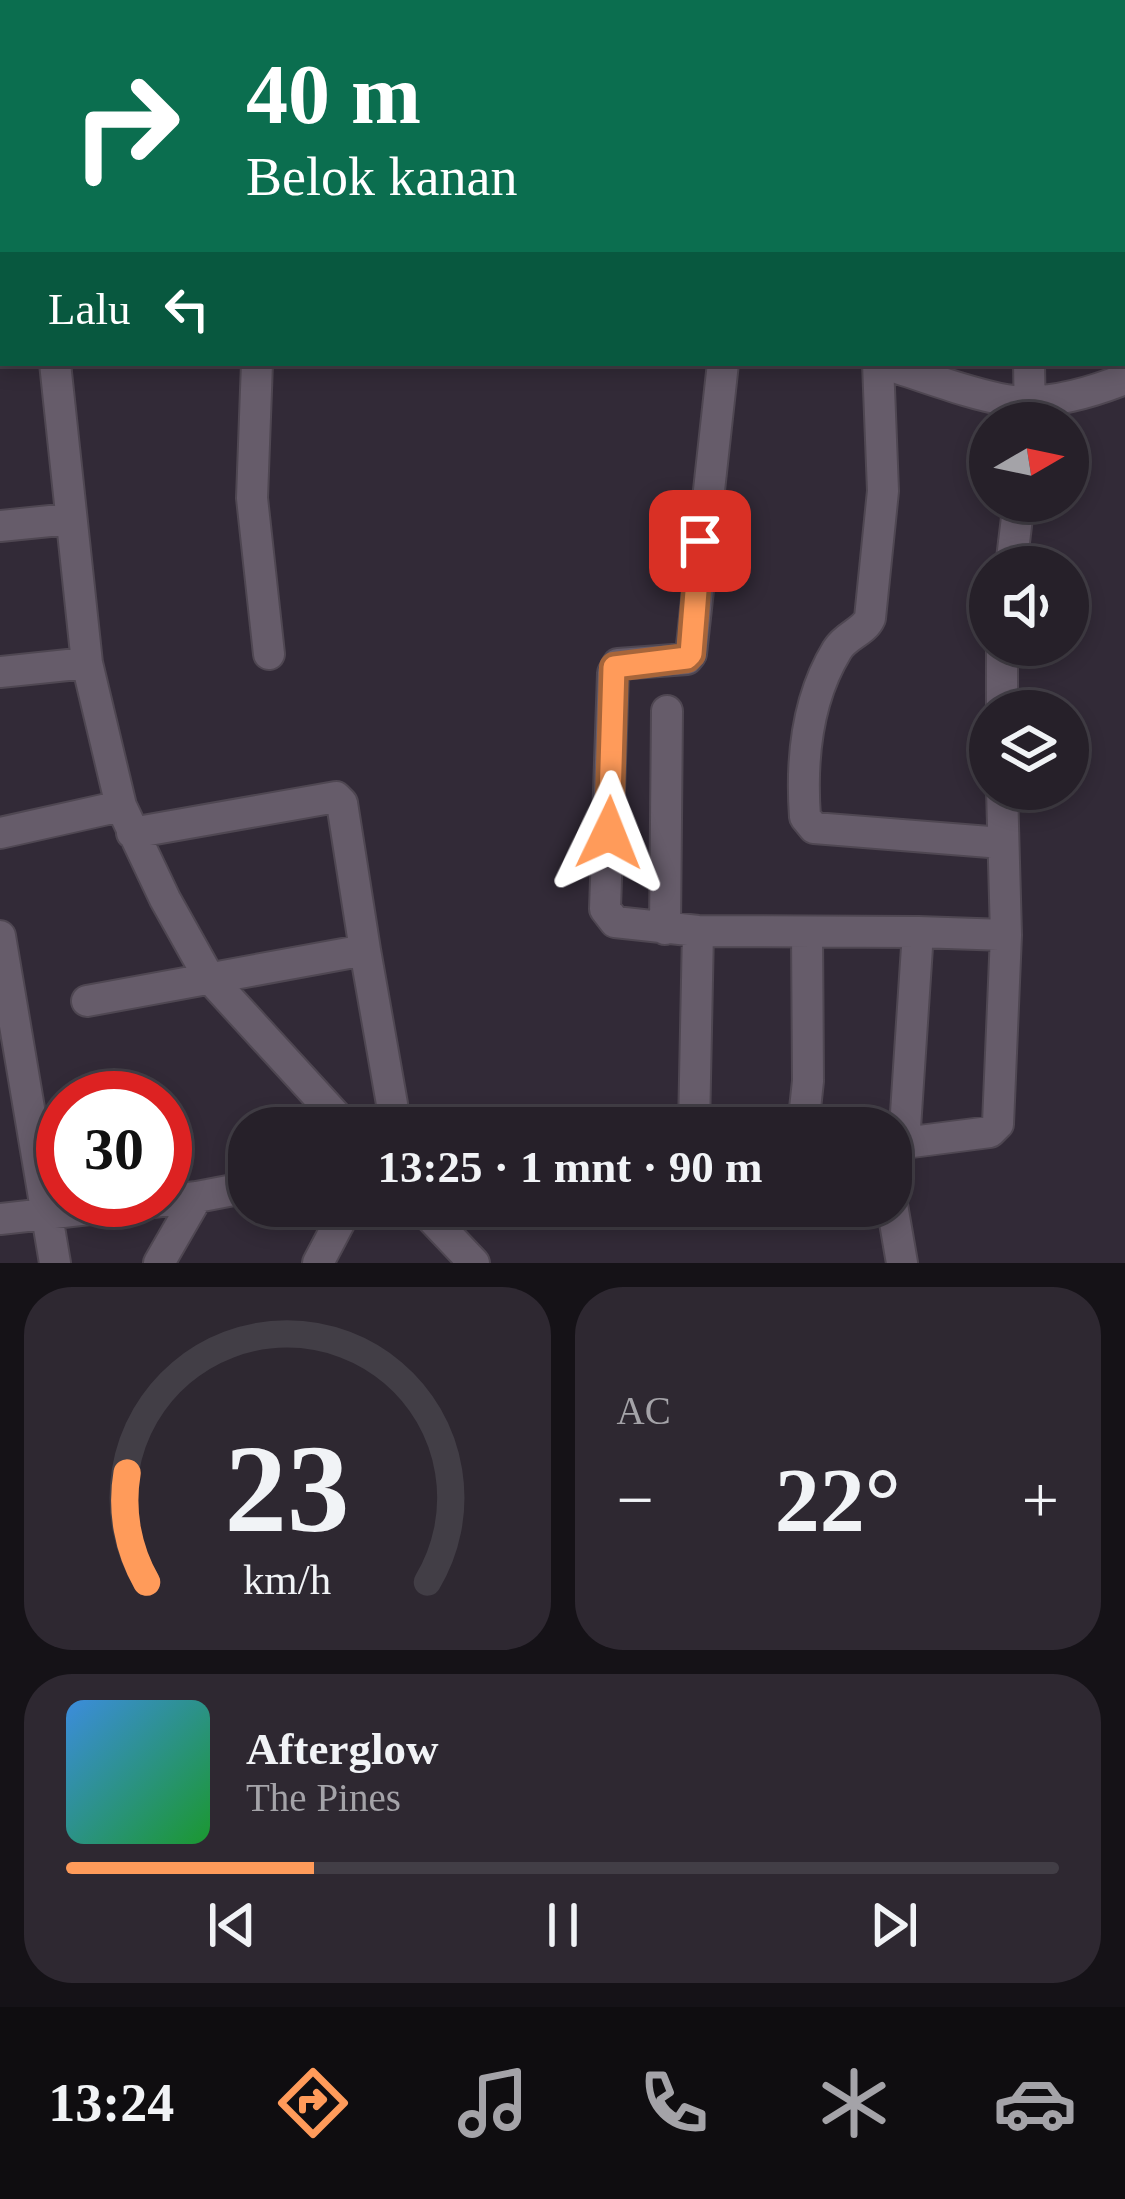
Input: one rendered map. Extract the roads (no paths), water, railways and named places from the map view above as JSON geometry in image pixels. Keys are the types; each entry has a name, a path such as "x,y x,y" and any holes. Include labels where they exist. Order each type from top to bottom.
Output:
{"street":[{"path":"55,366 87,663 127,819 208,976 328,1107"},
{"path":"257,366 252,498 269,654"},
{"path":"722,366 691,654 618,664 613,673 605,909 615,922 698,931 1006,934"},
{"path":"879,366 884,491 870,618 842,642 830,660 806,732 805,817 814,828 1002,843"},
{"path":"889,366 1009,402"},
{"path":"1029,366 1031,402"},
{"path":"1060,402 1123,374"},
{"path":"0,526 70,519"},
{"path":"0,672 87,663"},
{"path":"665,928 667,711"},
{"path":"0,832 336,797 342,803 392,1107"},
{"path":"912,1146 990,1132 998,1124 1006,934 1002,810"},
{"path":"694,1107 698,931"},
{"path":"805,1107 807,932"},
{"path":"902,1107 918,932"},
{"path":"0,936 36,1149"},
{"path":"87,1001 365,950"},
{"path":"192,1197 228,1191"},
{"path":"159,1263 196,1197"},
{"path":"0,1220 36,1215"},
{"path":"49,1227 55,1263"},
{"path":"319,1263 337,1227"},
{"path":"440,1227 474,1263"},
{"path":"896,1227 902,1263"}]}
